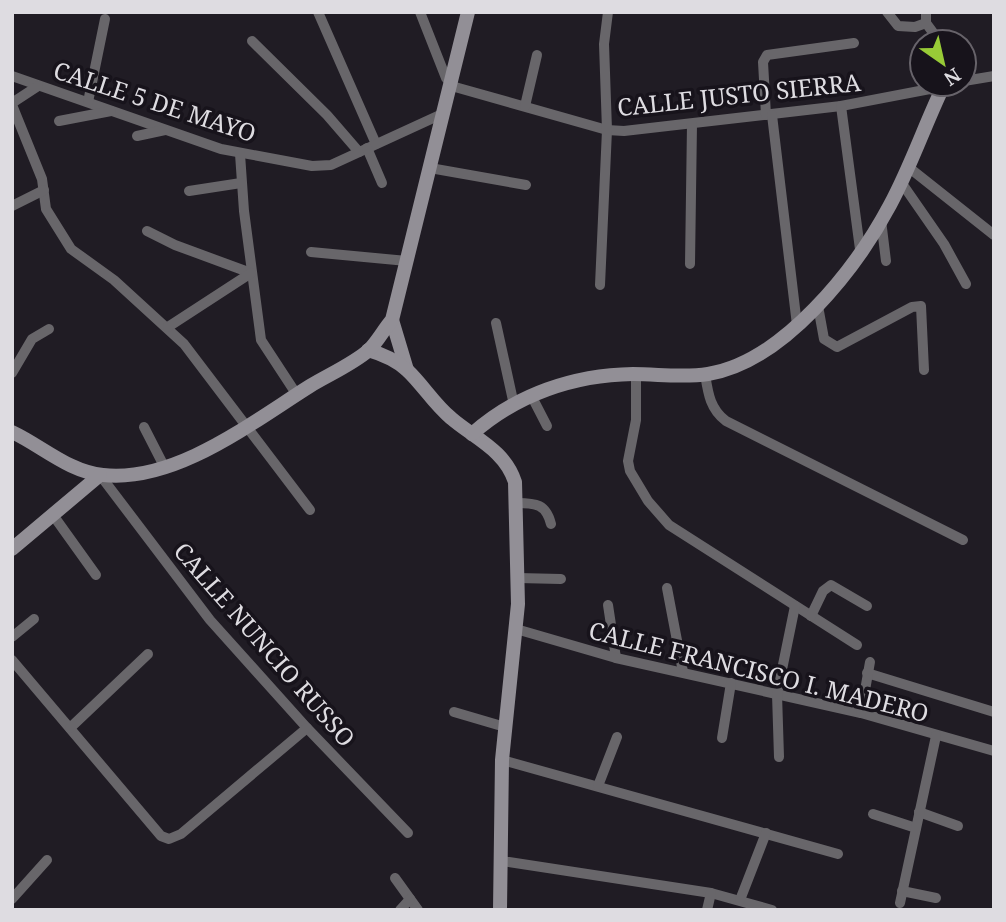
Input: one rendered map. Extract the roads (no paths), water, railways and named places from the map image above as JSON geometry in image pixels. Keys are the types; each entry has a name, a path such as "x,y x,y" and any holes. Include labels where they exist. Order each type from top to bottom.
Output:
{"street":[{"path":"317,12 382,183"},
{"path":"420,12 449,84"},
{"path":"12,432 74,467 100,475 128,476 165,468 244,427 368,350 392,320 468,12"},
{"path":"600,285 607,130 604,44 608,12"},
{"path":"887,12 898,26 915,27 926,18"},
{"path":"88,102 105,19"},
{"path":"252,41 327,115 367,148"},
{"path":"797,325 763,62 766,55 854,43"},
{"path":"524,106 537,55"},
{"name":"CALLE 5 DE MAYO","path":"12,76 240,153 320,167 442,114"},
{"name":"CALLE JUSTO SIERRA","path":"449,84 461,90 607,130 645,130 769,115 841,106 908,93"},
{"path":"38,86 12,104 44,190 46,209 71,249 114,280 168,327 207,373 244,427 310,510"},
{"path":"472,434 514,405 579,379 636,374 705,374 741,364 797,325 818,306 881,220 940,98"},
{"path":"841,106 860,249"},
{"path":"59,121 113,111"},
{"path":"690,264 692,124"},
{"path":"137,136 167,129"},
{"path":"240,153 251,273 261,340 297,394"},
{"path":"907,166 994,235"},
{"path":"430,168 526,185"},
{"path":"901,182 944,244 966,284"},
{"path":"189,191 242,183"},
{"path":"12,206 44,190"},
{"path":"881,220 886,261"},
{"path":"146,231 175,245 251,273"},
{"path":"312,252 407,261"},
{"path":"168,327 251,273"},
{"path":"818,306 824,340 837,347 912,307 921,306 924,370"},
{"path":"392,320 407,370"},
{"path":"496,323 514,405"},
{"path":"12,373 32,340 49,329"},
{"path":"368,350 382,354 407,370 430,398 509,467 515,482 518,578 516,629 502,760 500,910"},
{"path":"636,374 636,420 628,461 643,494 669,524 856,645"},
{"path":"705,374 710,401 716,412 726,421 963,540"},
{"path":"532,397 547,426"},
{"path":"144,427 165,468"},
{"path":"12,549 100,475"},
{"name":"CALLE NUNCIO RUSSO","path":"100,475 183,587 307,728 408,833"},
{"path":"517,503 536,503 543,506 551,524"},
{"path":"53,515 96,575"},
{"path":"518,578 561,579"},
{"path":"811,616 825,588 831,585 867,606"},
{"path":"667,588 683,672"},
{"path":"608,605 616,657"},
{"path":"779,757 777,694 795,606"},
{"path":"12,637 34,619"},
{"name":"CALLE FRANCISCO I. MADERO","path":"516,629 616,657 861,713 994,751"},
{"path":"70,728 148,654"},
{"path":"12,660 161,836 169,839 181,834 307,728"},
{"path":"861,713 870,662"},
{"path":"867,673 994,712"},
{"path":"722,738 731,683"},
{"path":"454,712 505,727"},
{"path":"900,903 936,736"},
{"path":"598,786 617,737"},
{"path":"502,760 838,854"},
{"path":"919,812 958,826"},
{"path":"873,814 916,828"},
{"path":"740,900 766,833"},
{"path":"12,899 47,860"},
{"path":"502,861 711,893 772,910"},
{"path":"395,877 418,910"},
{"path":"902,891 936,898"},
{"path":"707,910 711,893"},
{"path":"400,910 410,899"}]}
